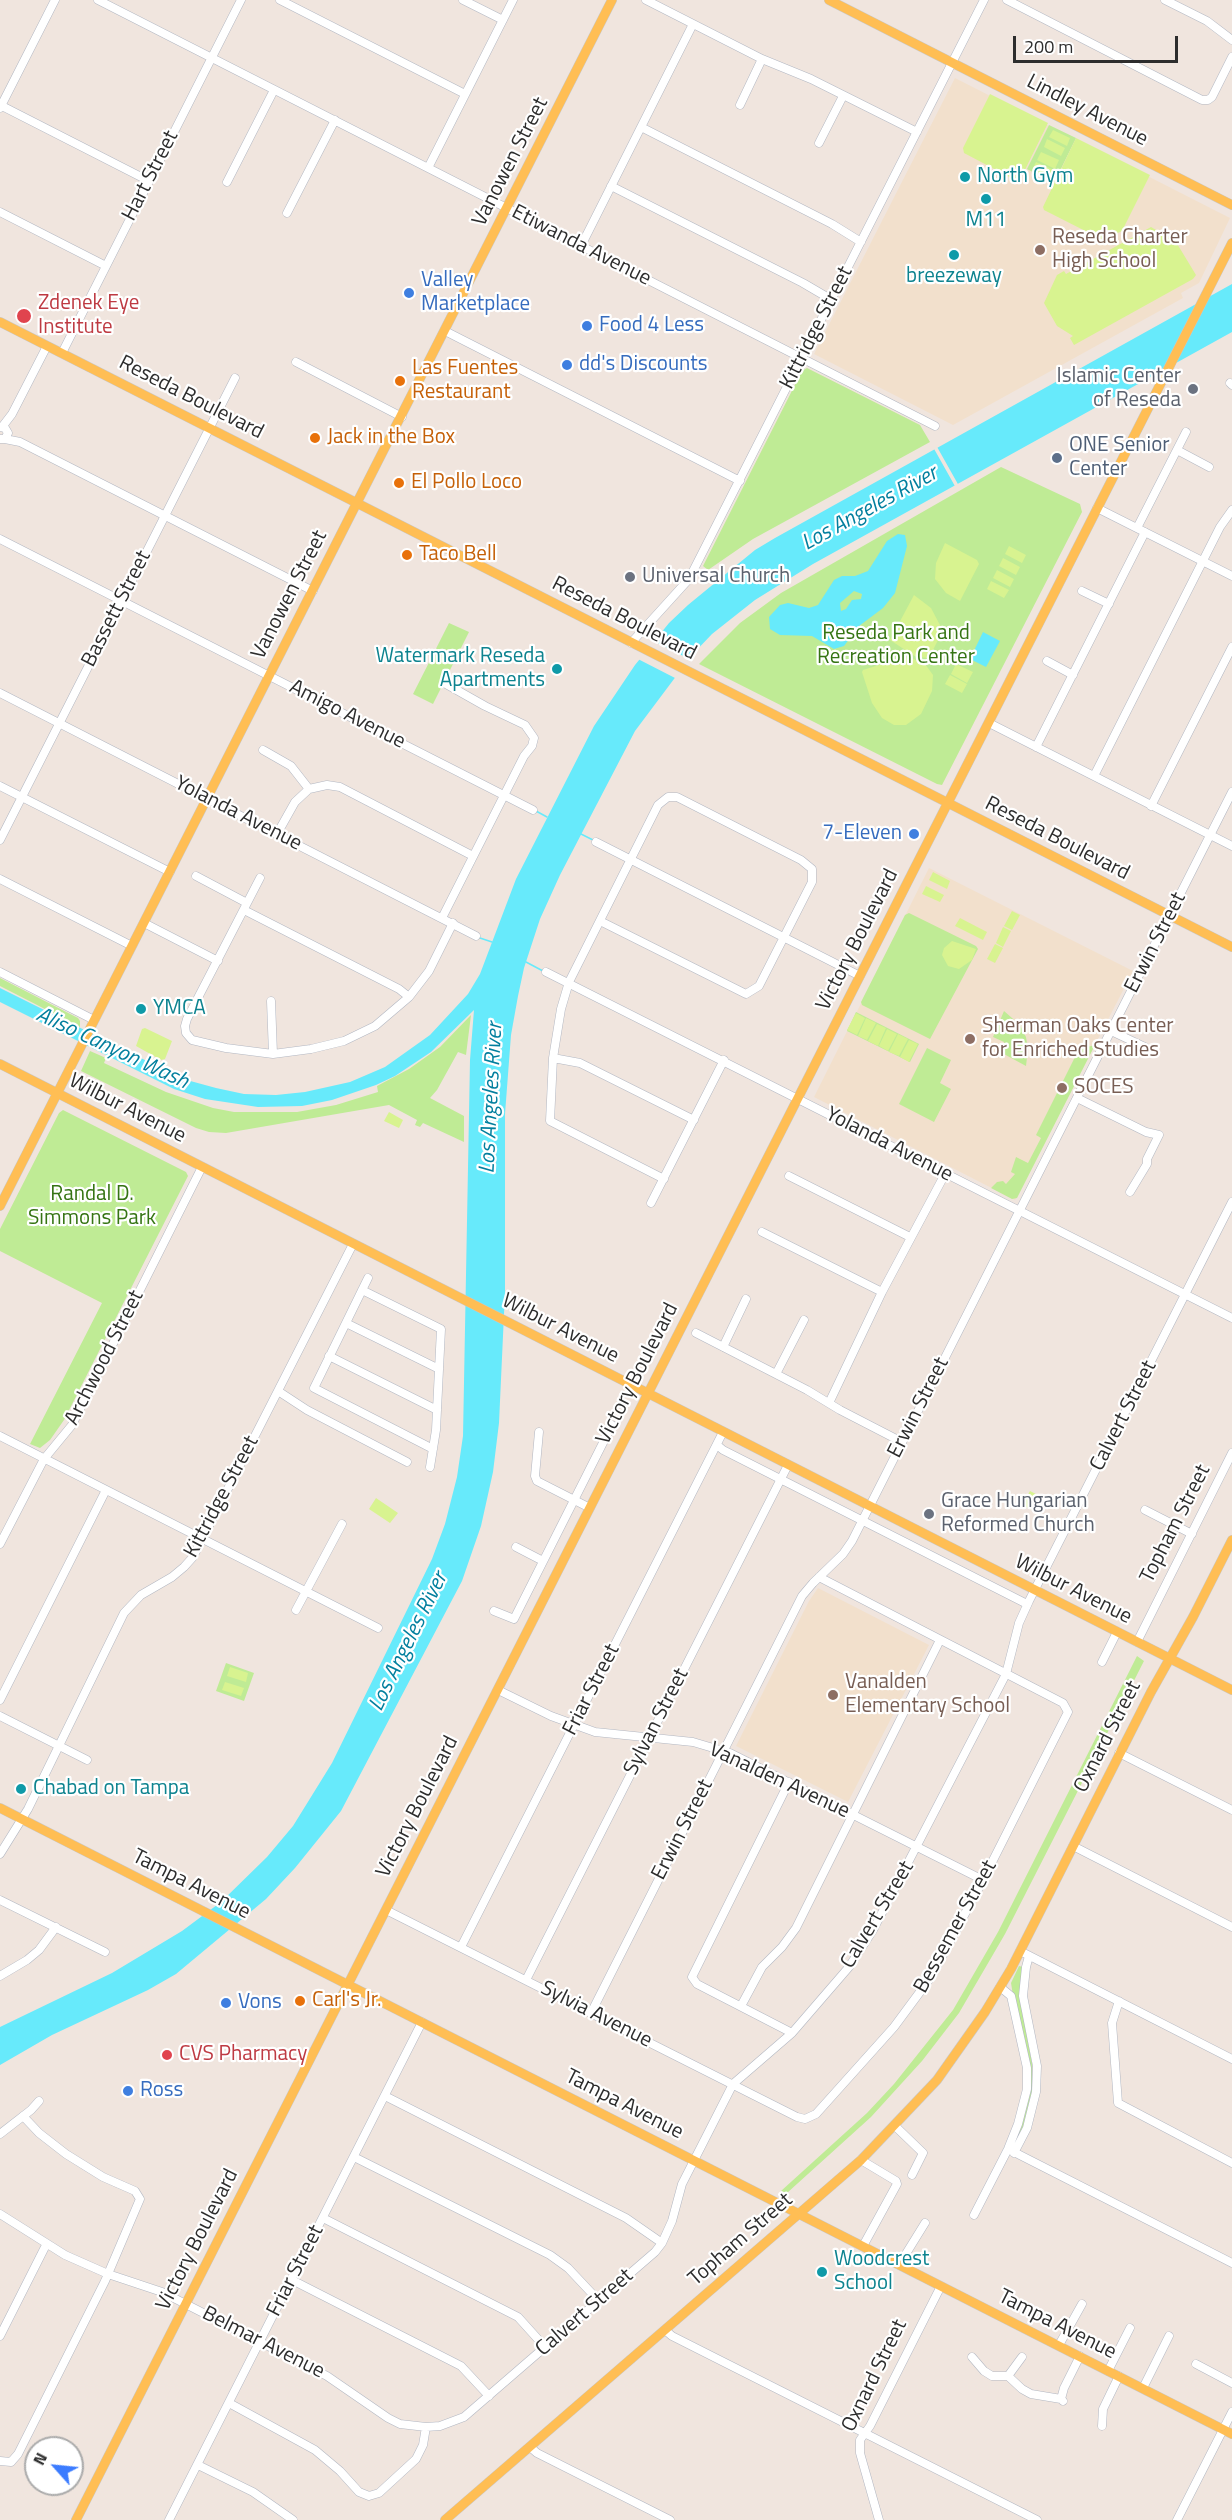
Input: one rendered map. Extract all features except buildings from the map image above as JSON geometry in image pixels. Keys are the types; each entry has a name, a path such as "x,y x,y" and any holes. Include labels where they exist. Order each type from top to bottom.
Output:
{"main road":[{"name":"Vanowen Street","path":"0,1206 612,0"},
{"name":"Lindley Avenue","path":"829,0 1232,205"},
{"name":"Victory Boulevard","path":"76,2520 1232,243"},
{"name":"Reseda Boulevard","path":"0,322 1232,947"},
{"name":"Wilbur Avenue","path":"0,1064 1232,1690"},
{"name":"Oxnard Street","path":"1020,1951 1119,1753 1232,1540"},
{"name":"Tampa Avenue","path":"0,1808 1228,2431"},
{"name":"Topham Street","path":"446,2520 861,2160 895,2126 956,2055 1000,1987 1020,1951"}],"street":[{"path":"55,0 0,106 149,181"},
{"name":"Etiwanda Avenue","path":"98,0 935,426"},
{"name":"Hart Street","path":"62,353 241,0"},
{"path":"280,0 465,94"},
{"path":"463,0 502,20"},
{"path":"428,168 513,0"},
{"path":"646,0 762,59 811,79 917,132"},
{"name":"Kittridge Street","path":"635,644 688,581 984,0"},
{"path":"1007,0 1202,100 1212,97 1232,57"},
{"path":"1165,0 1208,21 1232,40"},
{"path":"580,246 693,24"},
{"path":"740,105 762,59"},
{"path":"226,182 274,90"},
{"path":"819,143 843,96"},
{"path":"287,213 335,120"},
{"path":"641,127 831,224 861,243"},
{"path":"611,186 803,283 832,300"},
{"path":"0,212 106,266"},
{"path":"445,331 740,481"},
{"path":"47,346 4,432 313,591"},
{"path":"296,362 402,417"},
{"name":"Bassett Street","path":"0,840 235,378"},
{"path":"1137,528 1186,432"},
{"path":"1177,450 1209,467"},
{"path":"1097,508 1232,576"},
{"path":"1094,776 1220,527 1232,510"},
{"path":"1036,747 1145,532"},
{"name":"Amigo Avenue","path":"0,539 533,810"},
{"path":"1082,591 1109,604"},
{"path":"1151,806 1232,647"},
{"path":"1047,661 1073,675"},
{"path":"442,918 504,795 532,746 532,733 525,725 446,684"},
{"name":"Yolanda Avenue","path":"0,693 476,936"},
{"path":"989,723 1232,846"},
{"path":"263,750 291,766 309,789"},
{"path":"277,834 295,802 309,789 327,785 340,788 473,856"},
{"path":"0,786 170,872"},
{"name":"Erwin Street","path":"591,2013 802,1596 849,1548 1232,792"},
{"path":"600,921 742,993 750,992 759,986 812,882 812,869 801,860 677,797 668,797 658,805 569,982 561,1010 553,1058 550,1120 664,1179"},
{"path":"596,842 860,976"},
{"path":"195,876 245,906 399,989 409,997"},
{"path":"260,878 188,1018 185,1026 186,1034 197,1042 273,1054 311,1049 344,1041 375,1026 409,997 429,971 453,923"},
{"path":"0,879 132,946"},
{"path":"144,923 218,961"},
{"path":"0,972 94,1020"},
{"name":"Yolanda Avenue","path":"546,972 1232,1318"},
{"path":"271,1001 273,1054"},
{"path":"1111,1030 1145,1047"},
{"path":"553,1058 580,1063 694,1120"},
{"path":"651,1203 724,1060"},
{"path":"1077,1098 1146,1132 1159,1135 1147,1159 1147,1164 1130,1192"},
{"name":"Archwood Street","path":"0,1544 44,1459 72,1425 202,1167"},
{"path":"828,1403 910,1237 945,1174"},
{"path":"789,1176 910,1237"},
{"name":"Calvert Street","path":"426,2427 440,2426 464,2417 599,2301 662,2243 672,2221 680,2188 733,2084 792,2033 849,1967 861,1949 918,1847 1006,1674 1019,1623 1027,1604 1232,1202"},
{"path":"762,1232 882,1292"},
{"name":"Kittridge Street","path":"0,1854 22,1819 124,1613 141,1595 184,1568 202,1539 353,1244"},
{"path":"368,1278 314,1388 433,1449"},
{"path":"362,1290 441,1329 437,1410 430,1467"},
{"path":"723,1347 746,1299"},
{"path":"776,1374 804,1320"},
{"path":"346,1323 439,1369"},
{"path":"696,1333 902,1442"},
{"path":"329,1356 437,1410"},
{"path":"278,1391 300,1406 407,1462"},
{"name":"Victory Boulevard","path":"494,1611 514,1619 612,1425"},
{"path":"539,1432 535,1476 537,1480 590,1508"},
{"name":"Friar Street","path":"461,1947 723,1432"},
{"path":"0,1436 378,1628"},
{"name":"Wilbur Avenue","path":"717,1445 1027,1604"},
{"name":"Topham Street","path":"1137,1642 1232,1453"},
{"name":"Sylvan Street","path":"526,1980 788,1465"},
{"path":"0,1700 106,1490"},
{"path":"1145,1510 1192,1534"},
{"path":"296,1610 342,1524"},
{"path":"516,1547 543,1561"},
{"path":"819,1577 1006,1674"},
{"path":"1102,1662 1117,1632"},
{"path":"741,2006 762,1967 782,1947 796,1928 940,1640"},
{"name":"Bessemer Street","path":"805,2119 816,2114 894,2027 913,2002 950,1944 1067,1716 1067,1708 1063,1703 1006,1674"},
{"name":"Vanalden Avenue","path":"498,1689 574,1725 595,1732 693,1742 723,1751 983,1880"},
{"path":"0,1716 87,1760"},
{"path":"1119,1753 1232,1810"},
{"path":"789,1782 692,1977 697,1984 792,2033"},
{"path":"1073,1846 1232,1927"},
{"path":"0,1900 105,1952"},
{"name":"Sylvia Avenue","path":"386,1910 805,2119"},
{"path":"0,1976 39,1950 56,1927"},
{"path":"1020,1951 1232,2059"},
{"path":"974,2215 1027,2128 1036,2092 1036,2066 1023,1996 1029,1956"},
{"path":"1000,1987 1011,1996 1027,2067 1024,2105 1011,2151"},
{"path":"1119,2001 1112,2023 1118,2103 1232,2163"},
{"name":"Friar Street","path":"169,2520 422,2022"},
{"path":"385,2096 626,2218 662,2243"},
{"path":"0,2134 39,2100"},
{"path":"0,2461 11,2463 18,2454 108,2274 139,2205 138,2195 66,2154 39,2133 23,2116"},
{"path":"895,2126 923,2153 912,2175"},
{"path":"1011,2151 1232,2263"},
{"path":"354,2157 550,2255 568,2268 599,2301"},
{"path":"861,2160 896,2181 897,2184 863,2246"},
{"name":"Belmar Avenue","path":"0,2215 46,2245 108,2274 156,2290 260,2342 346,2387 388,2418 407,2426 426,2427"},
{"path":"323,2218 518,2317 545,2347"},
{"path":"899,2265 925,2223"},
{"path":"0,2336 46,2245"},
{"path":"291,2280 461,2366 489,2396"},
{"name":"Oxnard Street","path":"879,2520 860,2453 860,2440 870,2426 941,2286"},
{"path":"1059,2345 1082,2304"},
{"path":"1108,2371 1130,2328"},
{"path":"665,2330 1037,2520"},
{"path":"1143,2388 1169,2336"},
{"path":"972,2357 984,2371 992,2376 1008,2376 1022,2390 1063,2401 1064,2388 1080,2356"},
{"path":"1008,2376 1022,2357"},
{"path":"1196,2364 1232,2383"},
{"path":"1102,2426 1103,2409 1119,2376"},
{"path":"229,2403 307,2445 340,2471 359,2492 369,2496 379,2493 416,2459 423,2445 426,2427"},
{"path":"1178,2520 1228,2431 1232,2412"},
{"path":"530,2447 537,2453 670,2520"},
{"path":"198,2465 253,2492 293,2520"}],"shaded area":[{"name":"Reseda Charter High School","path":"955,78 1230,218 1199,283 1181,293 1183,298 953,425 814,354"},
{"name":"Sherman Oaks Center for Enriched Studies","path":"929,868 1133,971 1015,1200 814,1097"},
{"name":"Vanalden Elementary School","path":"818,1588 929,1645 848,1802 736,1746 809,1601"}],"green space":[{"path":"990,94 1048,123 1019,182 964,153 963,148"},
{"path":"1049,125 1076,138 1054,183 1027,169"},
{"path":"1053,130 1070,138 1067,146 1049,137"},
{"path":"1076,138 1150,175 1122,231 1103,240 1044,210 1043,207"},
{"path":"1047,139 1065,148 1061,156 1044,147"},
{"path":"1041,152 1059,160 1055,169 1037,160"},
{"path":"1036,162 1054,170 1050,178 1032,170"},
{"path":"1151,227 1176,242 1196,275 1193,279 1074,345 1070,338 1073,336 1057,326 1044,303 1057,275 1064,271 1066,274"},
{"path":"807,368 920,425 930,442 753,539 708,570 703,566 802,371"},
{"name":"Reseda Park and Recreation Center","path":"1001,467 1080,504 1082,512 942,785 699,664 740,623 781,593"},
{"path":"945,543 977,560 979,564 960,601 946,593 935,579 936,563"},
{"path":"1009,546 1026,555 1022,563 1005,554"},
{"path":"1003,558 1020,567 1016,575 999,566"},
{"path":"997,570 1014,579 1010,587 993,578"},
{"path":"991,581 1009,590 1004,598 987,589"},
{"path":"914,595 931,608 941,627 942,632 929,658 916,657 890,640"},
{"path":"449,623 469,632 433,704 413,694"},
{"path":"911,658 925,664 933,675 932,691 921,714 906,725 894,725 882,718 872,703 862,672 895,660"},
{"path":"956,664 973,672 967,683 951,674"},
{"path":"950,675 967,684 962,693 945,684"},
{"path":"933,872 950,881 947,889 929,880"},
{"path":"926,886 944,895 940,902 922,894"},
{"path":"1012,911 1020,915 1012,930 1004,926"},
{"path":"909,913 978,949 930,1039 862,1005 861,1002 905,915"},
{"path":"960,918 987,932 983,940 955,926"},
{"path":"1003,927 1011,931 1003,947 996,943"},
{"path":"952,941 976,949 972,960 959,969 948,966 942,955 944,948"},
{"path":"995,944 1003,948 995,963 987,959"},
{"path":"0,978 78,1018 80,1027 0,986"},
{"path":"1004,1011 1020,1025 1026,1037 1028,1049 1026,1066 1002,1053 1005,1047 1004,1042 993,1037"},
{"path":"856,1012 919,1044 910,1062 847,1031"},
{"path":"856,1013 865,1018 857,1035 847,1030"},
{"path":"471,1015 466,1055 458,1052 437,1090 430,1098 464,1116 464,1142 423,1123 420,1127 415,1125 417,1120 389,1105 226,1133 209,1132 196,1128 81,1071 90,1051 106,1058 104,1063 166,1092 213,1108 234,1112 297,1112 336,1105 378,1092 377,1086 409,1069 440,1047"},
{"path":"866,1018 876,1023 867,1040 858,1036"},
{"path":"877,1024 886,1028 878,1046 868,1041"},
{"path":"145,1028 172,1041 165,1059 161,1060 136,1046 142,1029"},
{"path":"887,1029 897,1034 888,1051 879,1046"},
{"path":"898,1034 908,1039 899,1056 889,1052"},
{"path":"909,1040 918,1044 909,1062 900,1057"},
{"path":"1095,1045 1017,1198 1012,1199 991,1188 997,1182 1003,1181 1006,1184 1015,1174 1011,1172 1016,1157 1028,1163 1041,1138 1036,1135 1079,1049"},
{"path":"927,1048 951,1060 940,1083 951,1089 934,1122 899,1104"},
{"name":"Randal D. Simmons Park","path":"63,1110 186,1172 188,1176 64,1420 50,1440 40,1448 30,1444 102,1303 0,1251 0,1229 59,1113"},
{"path":"389,1112 403,1120 399,1128 384,1121"},
{"path":"1030,1491 1042,1497 1035,1511 1022,1505"},
{"path":"376,1498 398,1513 390,1523 369,1509"},
{"path":"1137,1656 1144,1661 1005,1934 959,2013 922,2061 871,2117 787,2193 781,2191 867,2113 894,2084 953,2010 998,1932"},
{"path":"226,1663 254,1673 244,1701 216,1691"},
{"path":"230,1667 248,1673 246,1682 227,1676"},
{"path":"225,1682 244,1688 241,1696 222,1690"},
{"path":"1019,1966 1023,1967 1020,1998 1032,2063 1033,2089 1029,2115 1017,2142 1015,2141 1029,2093 1011,1983"}],"water":[{"path":"1232,284 1232,332 813,564 755,600 712,634 692,655 635,731 560,875 540,919 524,968 518,996 511,1035 505,1114 505,1292 499,1423 493,1472 481,1526 462,1581 341,1811 295,1868 266,1899 176,1974 148,1990 52,2035 0,2065 0,2027 112,1973 182,1931 221,1902 267,1857 293,1826 332,1763 432,1559 445,1524 457,1477 463,1436 470,1060 474,1010 431,1052 395,1076 376,1085 332,1100 302,1106 258,1107 205,1099 174,1089 0,1002 0,988 183,1079 244,1094 276,1095 305,1092 350,1082 385,1067 430,1035 468,994 480,974 516,879 594,726 635,665 669,623 688,605 755,550 775,538"},
{"path":"898,534 905,535 907,546 895,593 883,608 859,626 844,646 834,649 812,636 780,635 770,629 769,617 780,605 788,603 809,608 818,605 834,580 842,576 855,576 868,571 887,541","holes":["854,591 862,594 861,599 852,600 846,609 841,611 840,603"]},
{"path":"983,632 1000,641 986,667 970,659"}],"pier":[{"path":"936,445 959,486 956,488 933,447"},
{"path":"652,640 691,660 677,679 636,658"}],"waterway":[{"path":"654,635 662,633"},
{"path":"536,811 547,817"},
{"path":"581,834 593,840"},
{"path":"480,938 492,942"},
{"path":"526,962 543,971"}],"place":[{"name":"North Gym","path":"965,177"},
{"name":"M11","path":"986,199"},
{"name":"Reseda Charter High School","path":"1040,250"},
{"name":"breezeway","path":"954,255"},
{"name":"Valley Marketplace","path":"409,293"},
{"name":"Zdenek Eye Institute","path":"24,316"},
{"name":"Food 4 Less","path":"587,326"},
{"name":"dd's Discounts","path":"567,365"},
{"name":"Las Fuentes Restaurant","path":"400,381"},
{"name":"Islamic Center of Reseda","path":"1193,389"},
{"name":"Jack in the Box","path":"315,438"},
{"name":"ONE Senior Center","path":"1057,458"},
{"name":"El Pollo Loco","path":"399,483"},
{"name":"Taco Bell","path":"407,555"},
{"name":"Universal Church","path":"630,577"},
{"name":"Watermark Reseda Apartments","path":"557,669"},
{"name":"7-Eleven","path":"914,834"},
{"name":"YMCA","path":"141,1009"},
{"name":"Sherman Oaks Center for Enriched Studies","path":"970,1039"},
{"name":"SOCES","path":"1062,1088"},
{"name":"Grace Hungarian Reformed Church","path":"929,1514"},
{"name":"Vanalden Elementary School","path":"833,1695"},
{"name":"Chabad on Tampa","path":"21,1789"},
{"name":"Carl's Jr.","path":"300,2001"},
{"name":"Vons","path":"226,2003"},
{"name":"CVS Pharmacy","path":"167,2055"},
{"name":"Ross","path":"128,2091"},
{"name":"Woodcrest School","path":"822,2272"}],"water label":[{"name":"Los Angeles River","path":"870,509"},
{"name":"Aliso Canyon Wash","path":"112,1049"},
{"name":"Los Angeles River","path":"492,1098"},
{"name":"Los Angeles River","path":"409,1642"}]}
